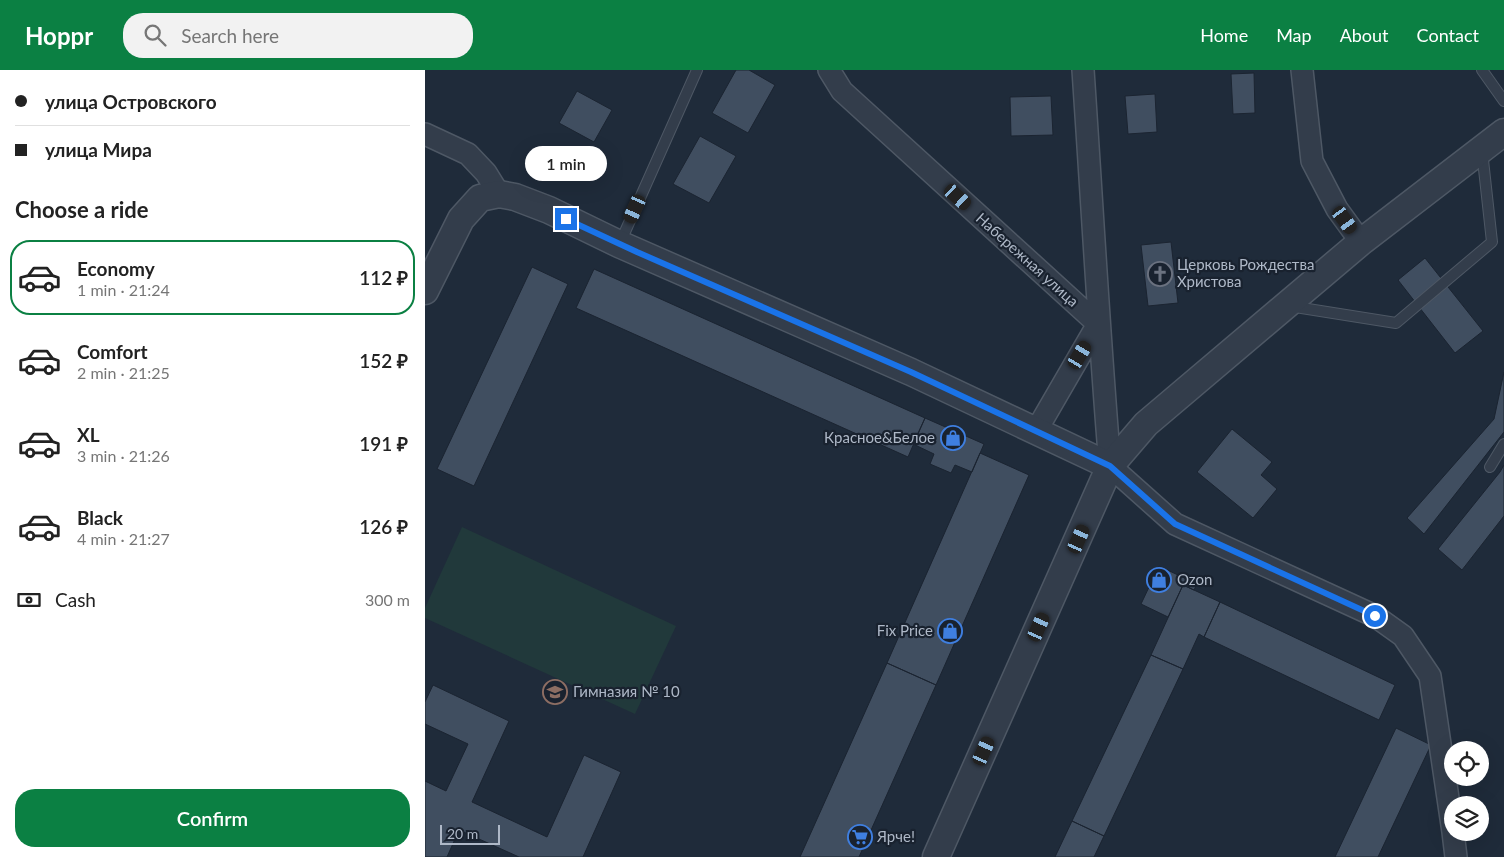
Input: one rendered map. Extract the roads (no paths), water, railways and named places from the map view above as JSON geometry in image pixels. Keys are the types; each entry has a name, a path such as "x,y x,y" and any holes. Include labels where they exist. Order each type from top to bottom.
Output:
{"street":[{"name":"Набережная улица","path":"829,70 842,91 1098,324"},
{"name":"Набережная улица","path":"1083,70 1096,258 1098,324 1110,466"},
{"path":"1302,70 1312,161 1337,209 1361,242"},
{"path":"936,857 1110,466 1147,424 1361,242 1504,132"},
{"path":"425,134 468,154 486,172 499,194"},
{"path":"425,291 461,219 480,198 499,194 515,197 549,210 619,244 911,372 1110,466 1175,524 1375,616 1403,636 1430,676 1448,796"},
{"path":"1036,431 1098,324"},
{"path":"1454,841 1456,857"}],"lane":[{"path":"619,244 697,70"},
{"path":"1482,70 1504,101"},
{"path":"1286,306 1396,323 1492,242 1482,148"},
{"path":"1490,467 1504,444"}],"place":[{"name":"Церковь Рождества Христова","path":"1160,274"},
{"name":"Красное&Белое","path":"953,438"},
{"name":"Ozon","path":"1159,580"},
{"name":"Fix Price","path":"950,631"},
{"name":"Гимназия № 10","path":"555,692"},
{"name":"Ярче!","path":"860,837"}]}
